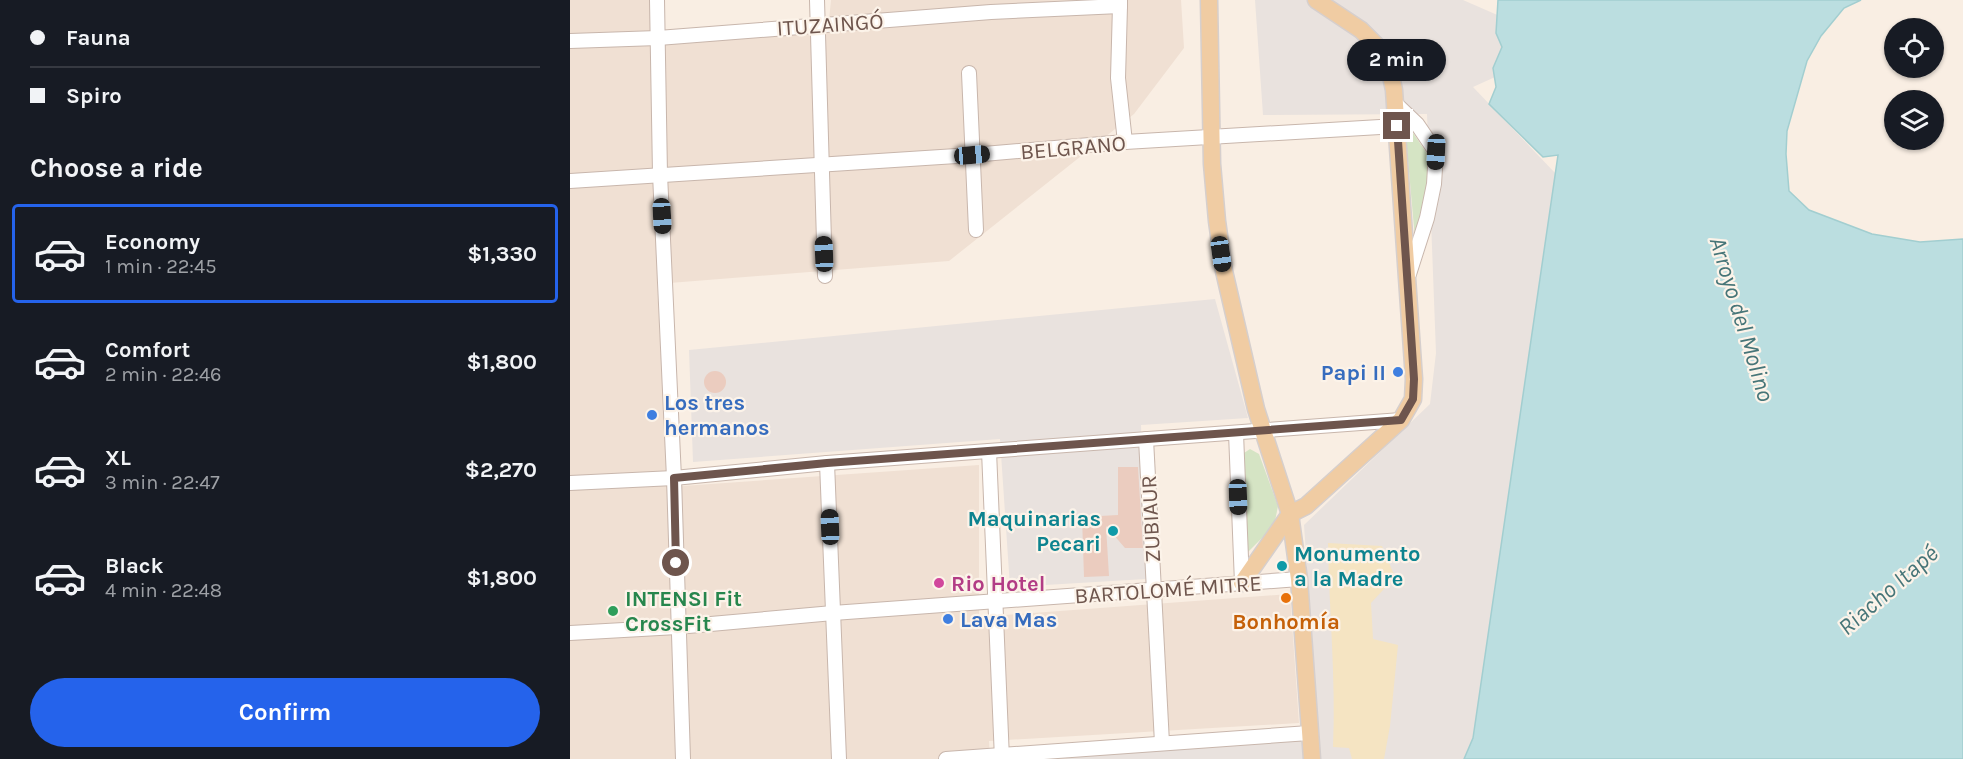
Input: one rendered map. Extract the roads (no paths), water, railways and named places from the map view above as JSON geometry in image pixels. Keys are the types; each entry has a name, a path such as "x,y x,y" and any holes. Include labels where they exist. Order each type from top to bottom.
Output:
{"main road":[{"path":"1209,0 1211,137 1217,221 1224,271 1262,431 1290,514 1299,579 1312,759"},
{"path":"1242,583 1290,514 1306,506 1401,420 1413,399 1414,379 1394,90 1386,58 1361,30 1316,0"}],"street":[{"path":"657,0 660,174 674,478 683,759"},
{"path":"817,0 825,276"},
{"path":"1120,3 1118,78 1125,142"},
{"name":"ITUZAINGÓ","path":"570,41 658,38 818,24 1120,3"},
{"path":"969,73 976,230"},
{"path":"1395,103 1417,124 1436,152 1434,184 1427,218 1407,279"},
{"name":"BELGRANO","path":"570,181 972,155 1125,142 1397,126"},
{"path":"570,483 674,478 827,463 1401,420"},
{"path":"1236,433 1242,583"},
{"name":"ZUBIAUR","path":"1146,439 1162,743"},
{"path":"989,451 1002,757"},
{"path":"827,463 839,759"},
{"name":"BARTOLOMÉ MITRE","path":"570,633 677,627 833,613 1299,579"},
{"path":"946,759 1002,757 1309,732"}],"water":[{"path":"1498,0 1861,0 1844,8 1821,36 1807,61 1787,131 1789,191 1809,210 1872,234 1920,242 1963,239 1963,759 1464,759 1473,738 1558,155 1543,157 1489,104 1496,87 1493,68 1502,47 1496,33"}],"place":[{"name":"Papi II","path":"1398,372"},
{"name":"Los tres hermanos","path":"652,415"},
{"name":"Maquinarias Pecari","path":"1113,531"},
{"name":"Monumento a la Madre","path":"1282,566"},
{"name":"Rio Hotel","path":"939,583"},
{"name":"Bonhomía","path":"1286,598"},
{"name":"INTENSI Fit CrossFit","path":"613,611"},
{"name":"Lava Mas","path":"948,619"}],"water label":[{"name":"Arroyo del Molino","path":"1742,319"},
{"name":"Riacho Itapé","path":"1888,590"}]}
